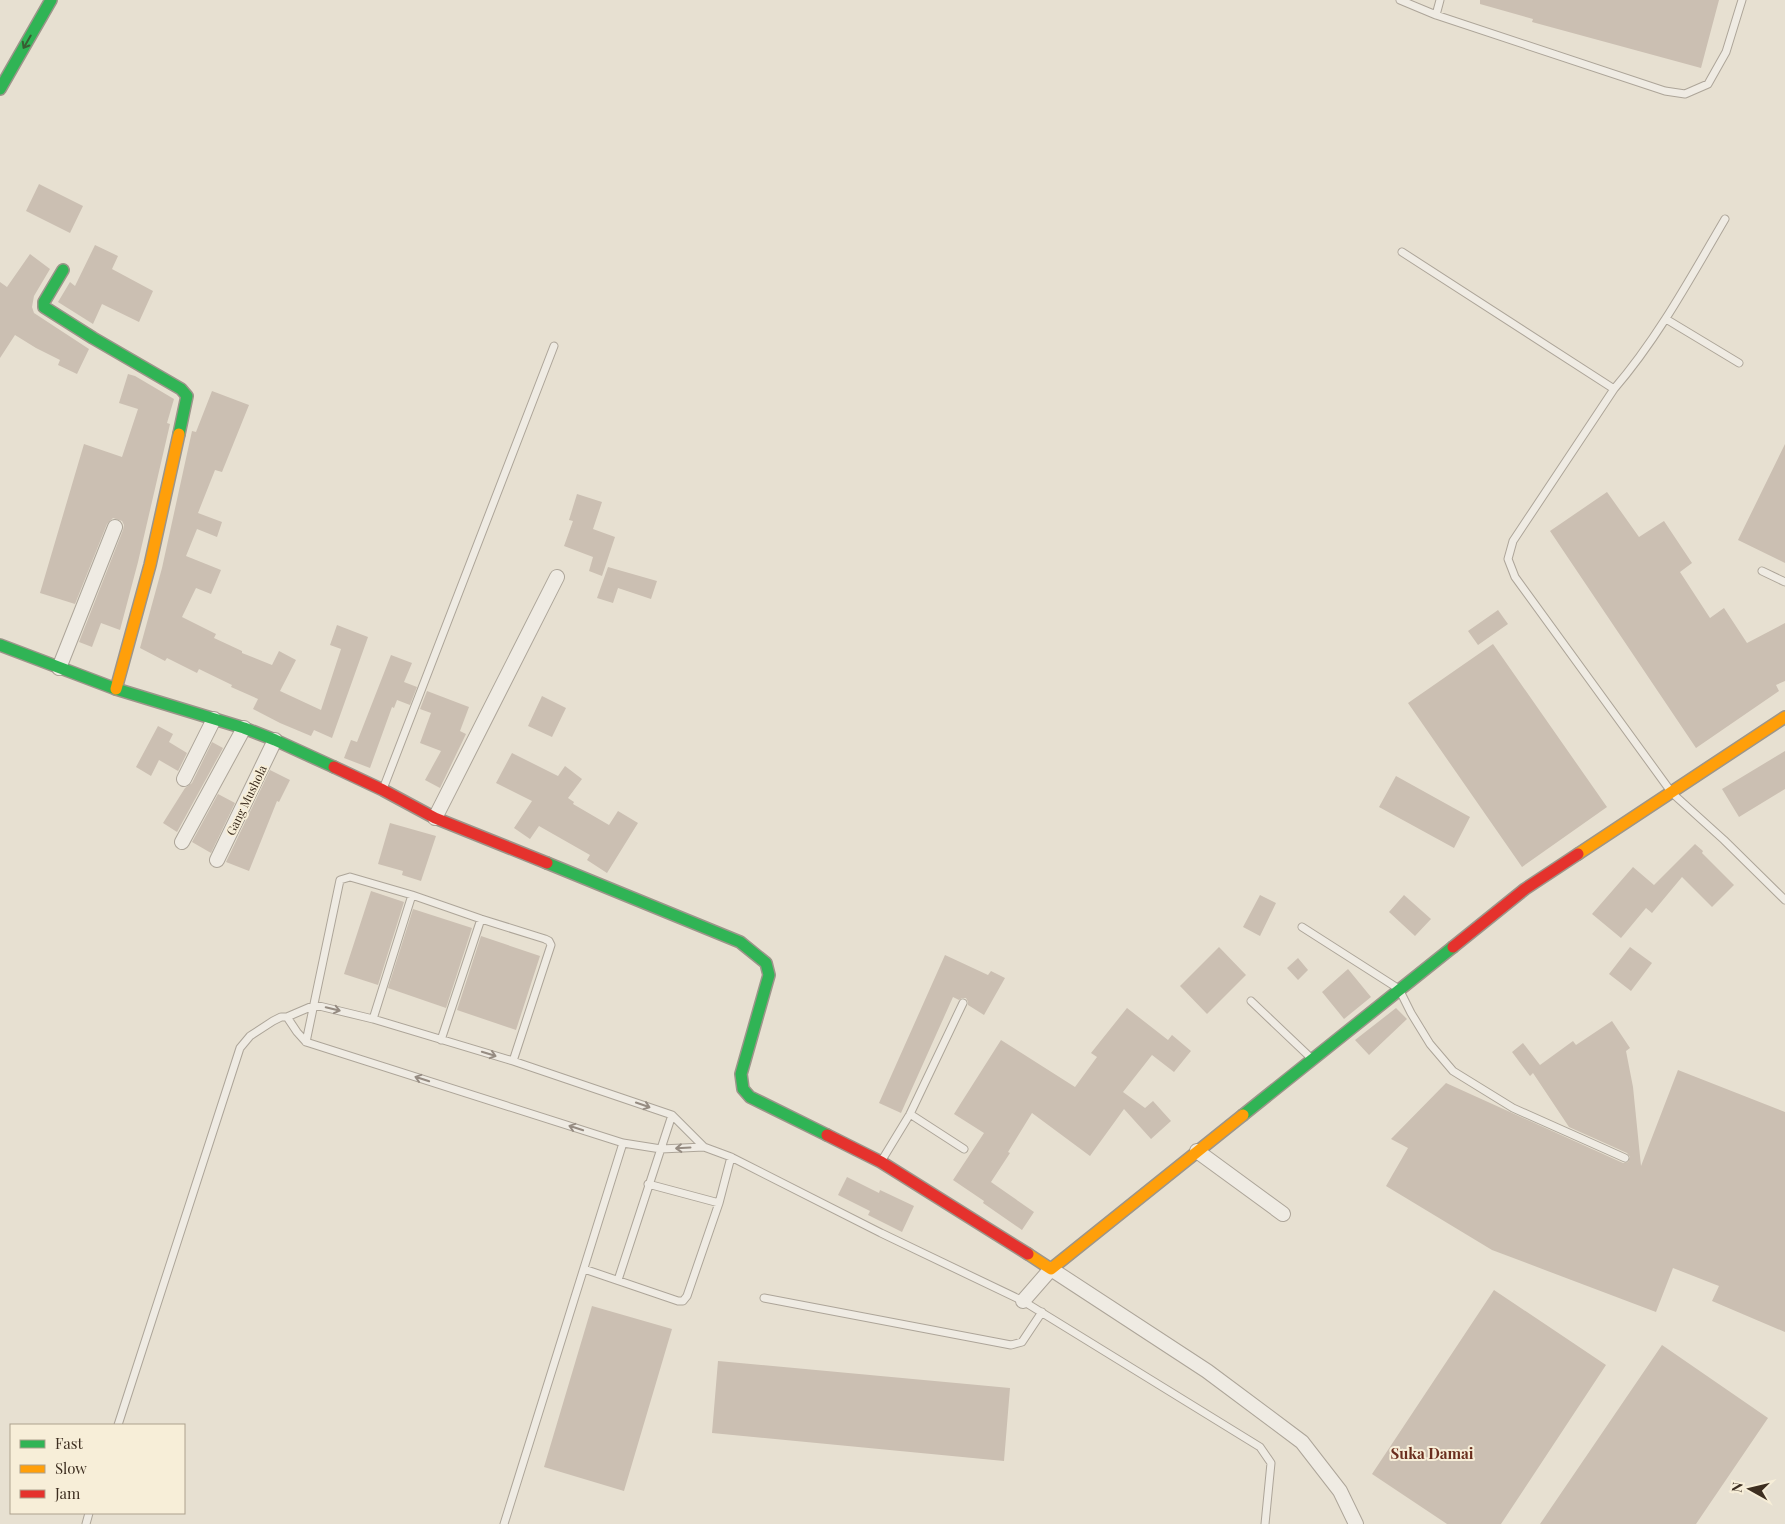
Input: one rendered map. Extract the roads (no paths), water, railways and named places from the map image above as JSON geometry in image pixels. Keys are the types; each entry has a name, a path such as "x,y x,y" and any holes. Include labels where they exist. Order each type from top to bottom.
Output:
{"main road":[{"path":"0,89 51,0"},
{"path":"64,270 44,302 44,307 181,389 187,396 150,565 116,689"},
{"path":"0,645 116,689 244,728 275,740 383,790 435,818 740,942 766,963 769,975 741,1074 742,1089 750,1097 881,1162 1051,1269 1525,889 1785,717"}],"street":[{"path":"59,668 115,527"},
{"path":"435,818 557,577"},
{"path":"184,779 214,720"},
{"path":"182,842 244,728"},
{"name":"Gang Mushola","path":"217,860 275,740"},
{"path":"1197,1151 1283,1214"},
{"path":"1022,1301 1051,1269 1207,1371 1302,1442 1340,1491 1356,1524"}],"lane":[{"path":"1400,0 1436,15 1665,91 1685,94 1708,84 1726,52 1742,0"},
{"path":"1436,15 1440,0"},
{"path":"1725,219 1666,319 1614,389 1513,540 1508,559 1514,577 1672,793 1724,840 1785,900"},
{"path":"1402,252 1614,389"},
{"path":"1666,319 1740,363"},
{"path":"383,790 424,679 554,346"},
{"path":"1762,571 1785,582"},
{"path":"306,1042 340,880 350,877 412,895 545,938 549,941 551,945 513,1061"},
{"path":"373,1019 412,895"},
{"path":"441,1040 482,919"},
{"path":"1302,927 1399,989 1411,1014 1430,1044 1453,1071 1513,1108 1625,1158"},
{"path":"1251,1001 1312,1059"},
{"path":"881,1162 910,1114 963,1003"},
{"path":"118,1424 240,1048 250,1036 273,1021 315,1005 373,1019 513,1061 672,1115 704,1147 731,1158 881,1234 1022,1301 1260,1447 1271,1463 1265,1524"},
{"path":"287,1017 306,1042 623,1143 661,1149 704,1147"},
{"path":"910,1114 964,1149"},
{"path":"618,1280 672,1115"},
{"path":"504,1524 623,1143"},
{"path":"584,1268 678,1301 683,1300 687,1296 719,1203 731,1158"},
{"path":"648,1184 719,1203"},
{"path":"764,1298 1011,1345 1022,1342 1042,1312"}],"district":[{"name":"Suka Damai","path":"1432,1453"}]}
